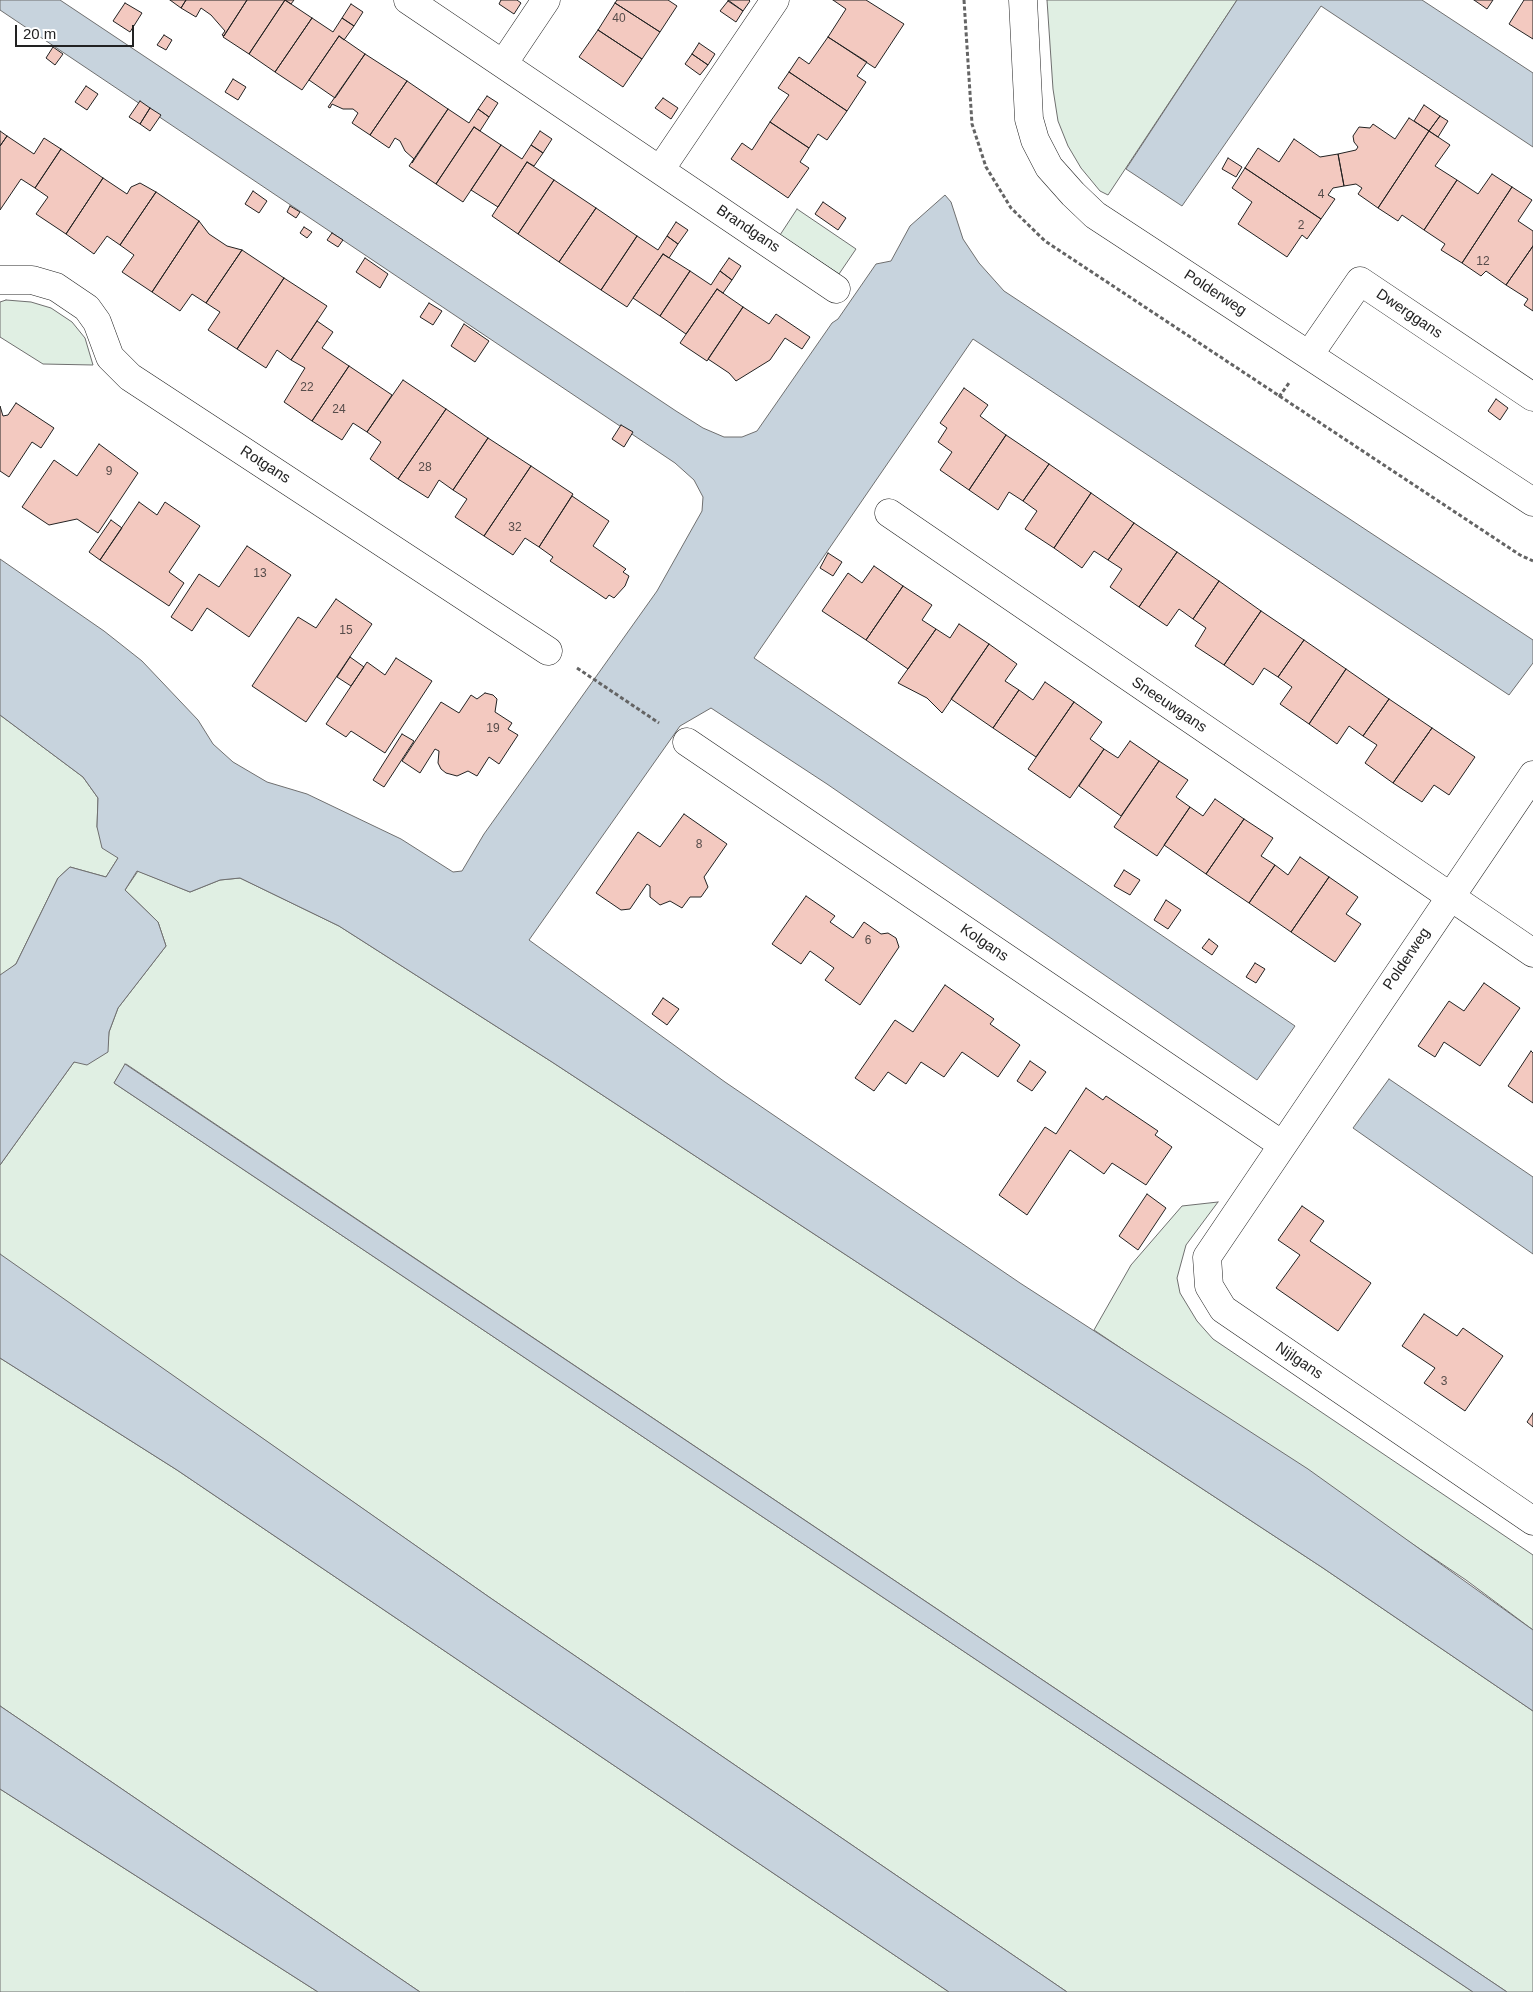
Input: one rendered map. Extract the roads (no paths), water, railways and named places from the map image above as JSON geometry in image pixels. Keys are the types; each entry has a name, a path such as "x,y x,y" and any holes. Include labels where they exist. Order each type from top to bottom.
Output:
{"street":[{"name":"Brandgans","path":"408,0 836,289"},
{"path":"503,64 546,0"},
{"path":"660,170 775,0"},
{"name":"Polderweg","path":"1022,0 1029,119 1035,140 1049,167 1095,215 1533,502"},
{"name":"Rotgans","path":"0,280 32,280 56,287 87,308 97,322 110,357 130,377 548,651"},
{"name":"Dwerggans","path":"1309,355 1360,281 1533,397"},
{"name":"Sneeuwgans","path":"889,513 1449,897 1533,952"},
{"name":"Kolgans","path":"687,742 1281,1144"},
{"name":"Polderweg","path":"1281,1144 1533,775"},
{"name":"Nijlgans","path":"1281,1144 1207,1257 1209,1286 1223,1309 1533,1521"}]}
